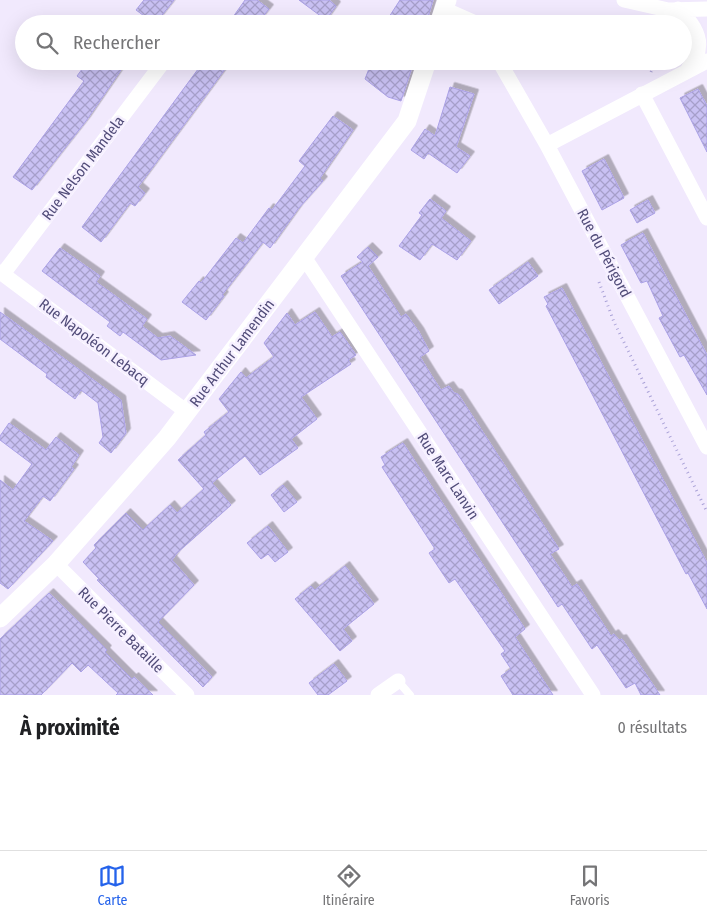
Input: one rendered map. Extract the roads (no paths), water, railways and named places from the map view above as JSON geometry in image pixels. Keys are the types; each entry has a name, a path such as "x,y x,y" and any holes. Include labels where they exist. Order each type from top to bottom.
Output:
{"street":[{"path":"624,0 668,10 707,9"},
{"path":"678,10 684,15"},
{"path":"692,22 700,42 697,60 692,65"},
{"path":"692,68 707,61"},
{"name":"Rue Nelson Mandela","path":"1,273 157,70"},
{"name":"Rue Arthur Lamendin","path":"0,618 56,564 168,438 407,121 424,70"},
{"name":"Rue du Périgord","path":"504,70 547,145 707,447"},
{"path":"547,145 689,70"},
{"path":"642,94 707,218"},
{"name":"Rue Marc Lanvin","path":"304,257 592,695"},
{"name":"Rue Napoléon Lebacq","path":"1,273 188,412"},
{"name":"Rue Pierre Bataille","path":"56,564 187,695"},
{"path":"378,695 398,681"}],"lane":[{"path":"398,681 410,695"}]}
